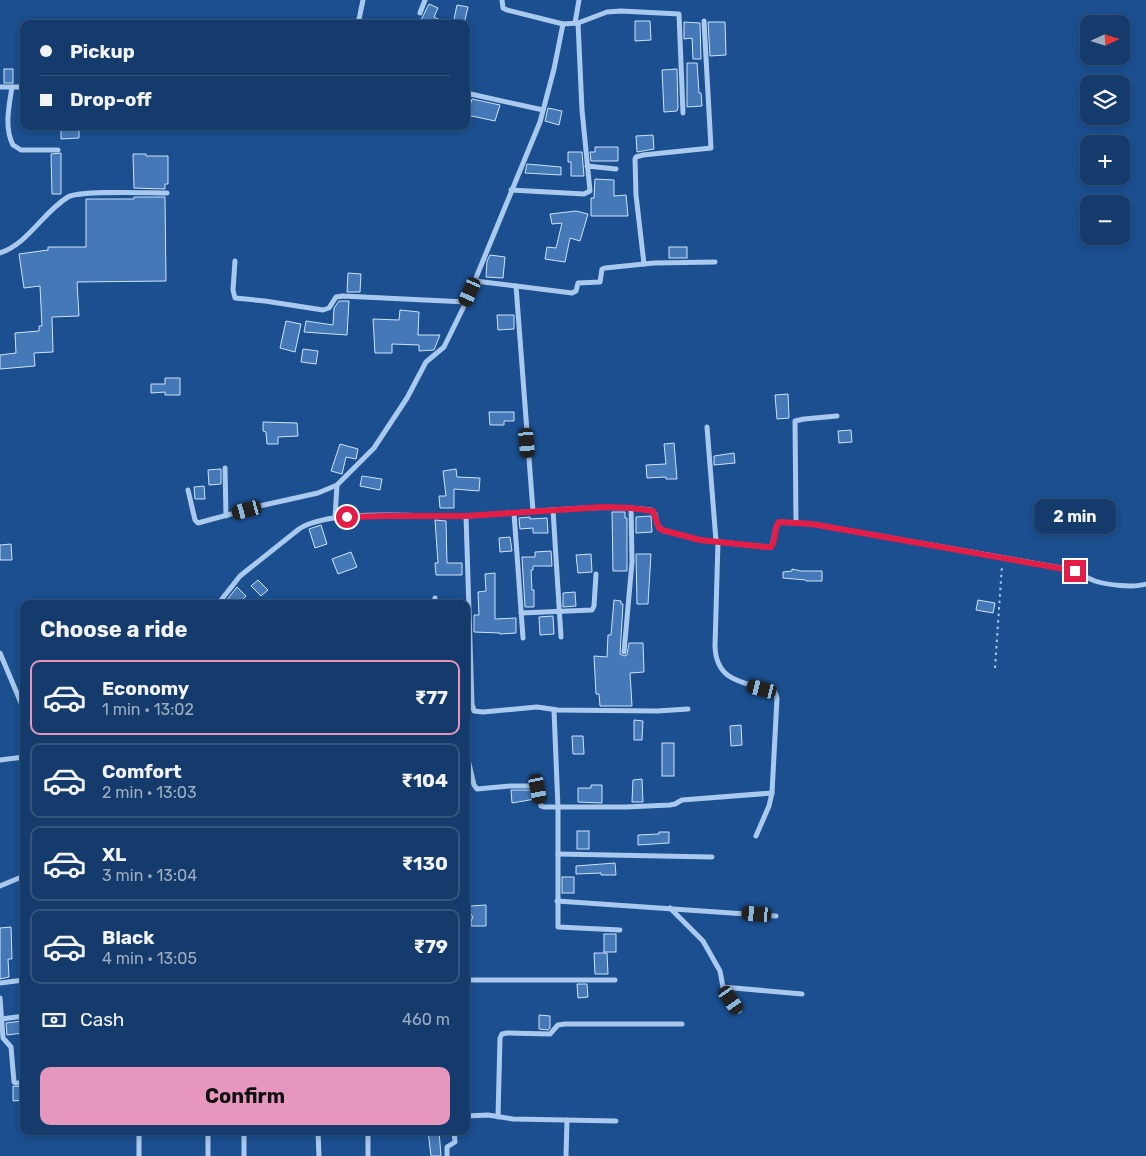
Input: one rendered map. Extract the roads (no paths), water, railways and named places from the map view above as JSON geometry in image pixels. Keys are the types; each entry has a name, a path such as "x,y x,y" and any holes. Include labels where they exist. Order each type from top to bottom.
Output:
{"street":[{"path":"359,20 363,0"},
{"path":"420,13 424,0"},
{"path":"502,0 503,8 507,10 563,24 577,23 598,15 614,12 679,14 683,113"},
{"path":"511,190 584,194 590,191 582,110 577,23 579,0"},
{"path":"644,264 636,195 636,157 711,148 704,21"},
{"path":"188,490 195,520 198,524 318,493 337,485 374,448 407,398 426,362 444,347 466,302 540,122 556,61 563,24"},
{"path":"0,87 20,87"},
{"path":"12,87 8,111 9,134 13,145 21,150 58,150"},
{"path":"470,94 543,110"},
{"path":"587,166 616,169"},
{"path":"0,253 18,244 61,203 75,194 167,193"},
{"path":"235,262 233,290 235,298 323,310 329,308 336,297 342,296 466,302"},
{"path":"475,281 572,293 576,291 578,283 600,282 603,268 644,264 715,262"},
{"path":"516,286 533,511"},
{"path":"796,522 795,421 837,416"},
{"path":"707,427 717,541 715,654 720,667 737,682 772,691 777,695 772,793 770,806 756,836"},
{"path":"225,468 226,516"},
{"path":"334,518 337,485"},
{"path":"222,600 240,576 304,526 334,518 466,516 604,507 653,511 659,528 662,530 700,540 771,547 774,543 776,525 779,522 796,522 1075,571 1102,583 1136,586 1146,584"},
{"path":"624,652 632,562 631,508"},
{"path":"553,510 561,638"},
{"path":"514,513 523,638"},
{"path":"466,516 467,600"},
{"path":"521,613 592,610 594,606 596,574"},
{"path":"0,653 20,700"},
{"path":"470,680 472,708 474,711 483,712 537,707 554,710 657,711 688,709"},
{"path":"554,710 558,808 557,925 559,928 620,930"},
{"path":"0,760 20,758"},
{"path":"470,768 474,785 477,789 536,786 541,806 558,808 670,806 682,800 772,793"},
{"path":"558,854 712,857"},
{"path":"0,886 20,878"},
{"path":"558,901 776,916"},
{"path":"670,908 703,942 720,971 723,987 739,1011"},
{"path":"0,983 20,980"},
{"path":"470,980 615,980"},
{"path":"723,987 802,994"},
{"path":"0,998 3,1038 11,1048 14,1082 20,1083"},
{"path":"2,1019 20,1017"},
{"path":"498,1117 500,1038 502,1034 550,1034 558,1025 565,1024 682,1024"},
{"path":"470,1116 488,1114 513,1119 616,1121"},
{"path":"566,1156 567,1120"},
{"path":"139,1135 139,1156"},
{"path":"208,1135 208,1156"},
{"path":"244,1135 244,1156"},
{"path":"318,1135 319,1156"},
{"path":"368,1135 368,1156"},
{"path":"447,1156 447,1147 455,1142 454,1135"}]}
